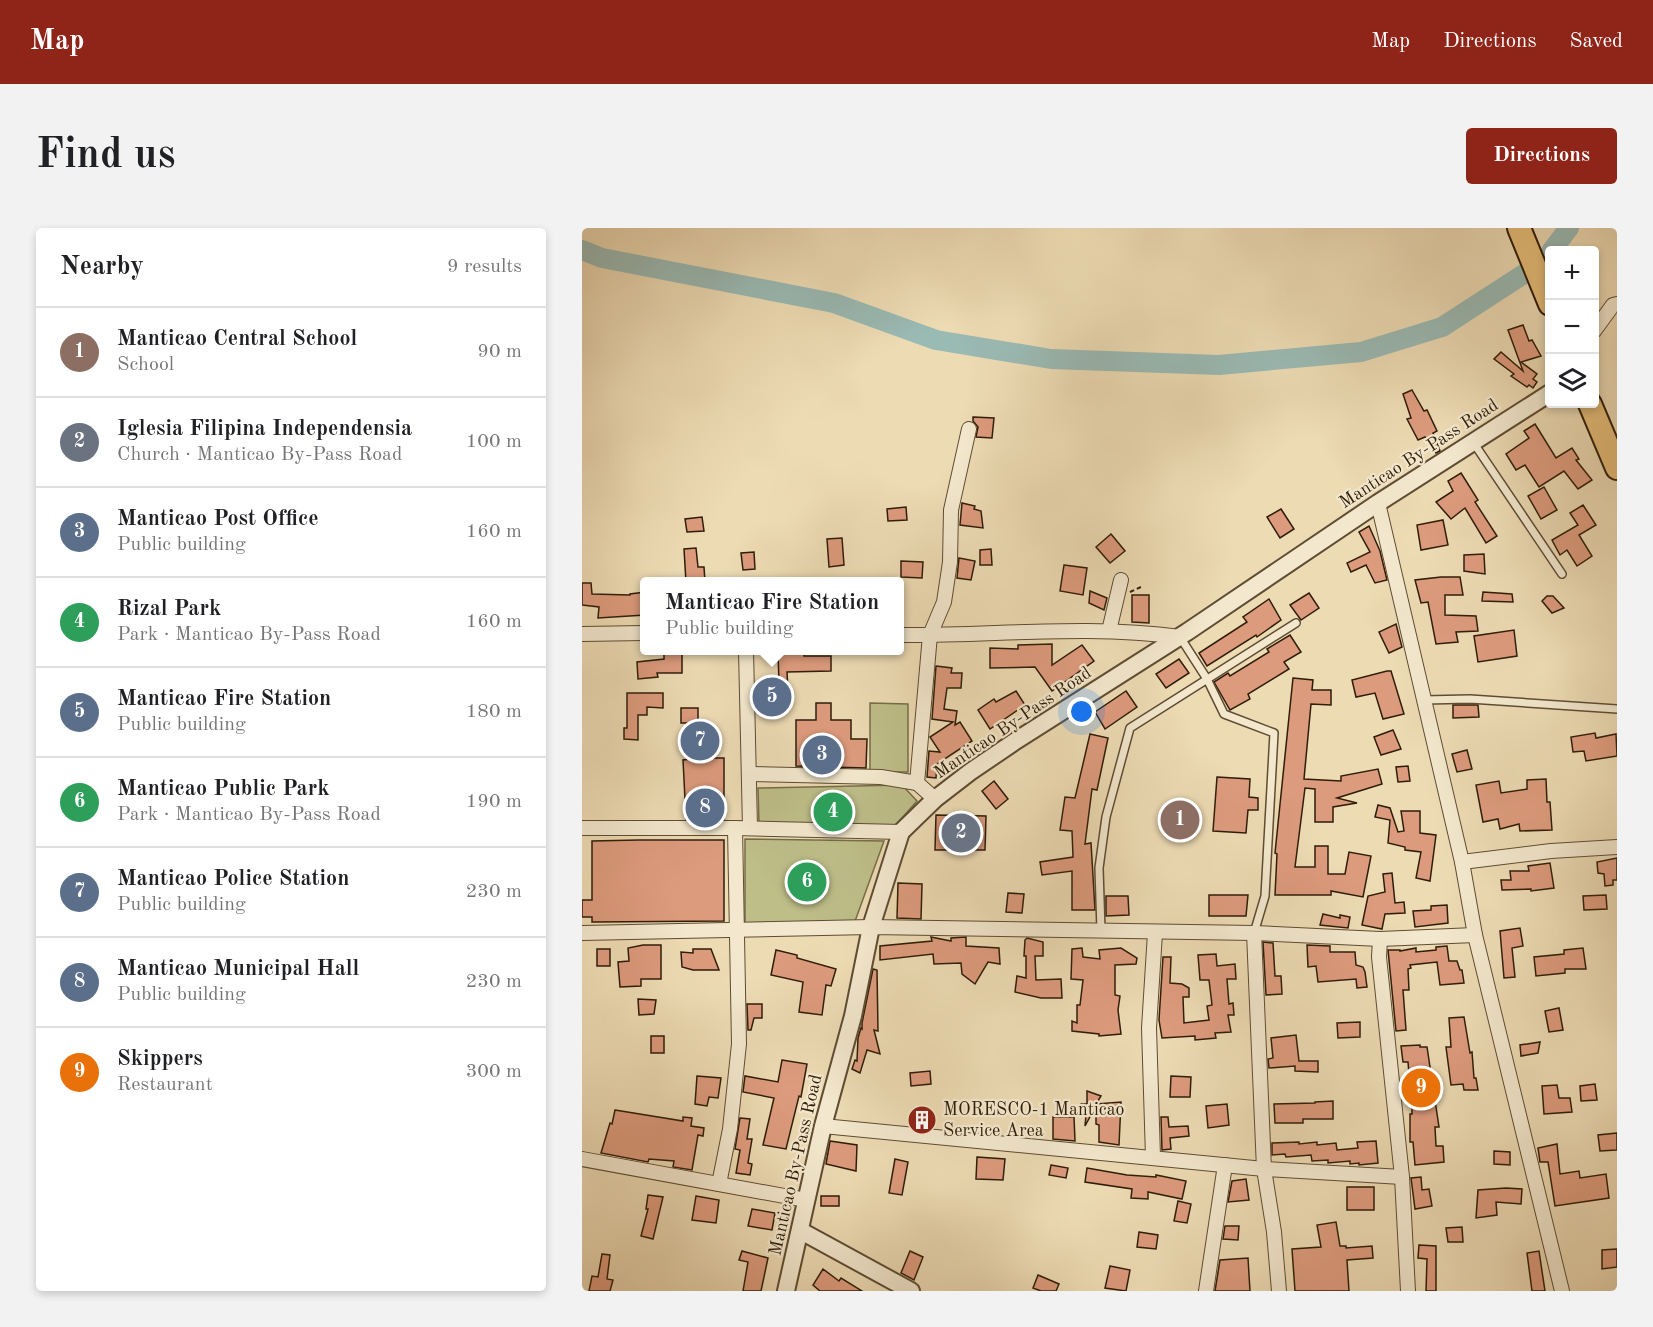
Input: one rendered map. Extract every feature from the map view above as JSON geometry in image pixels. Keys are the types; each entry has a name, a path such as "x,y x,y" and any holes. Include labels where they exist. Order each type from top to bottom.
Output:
{"highway":[{"path":"1519,228 1548,300"},
{"path":"1592,408 1617,468"}],"street":[{"path":"1599,324 1613,305 1617,304"},
{"name":"Manticao By-Pass Road","path":"786,1291 823,1126 853,1016 871,927 901,831 935,799 1017,740 1545,396"},
{"path":"917,783 930,635 944,602 950,562 951,510 969,429"},
{"path":"1378,503 1462,862 1475,935 1562,1291"},
{"path":"1109,631 1121,580"},
{"path":"904,634 1023,630 1109,631 1180,636"},
{"path":"582,634 640,633"},
{"path":"747,655 750,828"},
{"path":"749,774 881,777 917,783 935,799"},
{"path":"582,828 901,831"},
{"path":"719,1184 730,1129 739,1044 735,828"},
{"path":"1462,862 1540,852 1617,848"},
{"path":"582,933 871,927 1254,933 1380,939 1475,935"},
{"path":"1153,1157 1149,1028 1155,933"},
{"path":"1254,933 1264,1169 1274,1232 1279,1291"},
{"path":"1380,939 1379,957 1402,1177 1408,1291"},
{"path":"823,1126 1264,1169 1402,1177"},
{"path":"582,1160 806,1200"},
{"path":"1206,1291 1225,1165"},
{"path":"801,1231 911,1291"}],"lane":[{"path":"1473,442 1562,574"},
{"path":"1101,931 1098,868 1106,817 1130,728 1296,623"},
{"path":"1180,636 1207,679 1224,714 1274,734 1265,896 1254,933"},
{"path":"1424,700 1470,699 1617,709"}],"green space":[{"path":"870,703 908,704 908,772 870,772"},
{"path":"902,785 917,801 895,826 759,823 758,788"},
{"path":"745,839 884,841 854,924 745,928"}],"building":[{"path":"1523,325 1529,341 1532,340 1541,356 1521,362 1537,374 1533,379 1537,382 1533,388 1529,385 1527,387 1511,376 1514,374 1494,359 1501,352 1523,371 1508,330"},
{"path":"1412,390 1424,411 1427,410 1437,431 1433,433 1440,451 1436,453 1425,437 1418,440 1407,419 1411,418 1403,394"},
{"path":"973,417 994,418 992,438 976,437 978,427"},
{"path":"1535,424 1556,458 1572,448 1579,459 1576,460 1592,480 1578,489 1564,471 1539,487 1525,465 1516,470 1506,454 1529,438 1524,431"},
{"path":"1461,473 1478,500 1475,502 1497,536 1486,543 1465,508 1451,519 1436,502 1453,491 1448,481"},
{"path":"1544,487 1557,510 1541,519 1528,496"},
{"path":"962,503 975,506 974,509 981,511 983,528 960,525"},
{"path":"1583,505 1596,525 1579,535 1592,556 1577,566 1567,550 1560,555 1552,540 1578,525 1570,513"},
{"path":"906,507 907,520 888,521 887,509"},
{"path":"1281,509 1294,529 1280,538 1267,517"},
{"path":"702,517 704,531 687,532 685,519"},
{"path":"1443,520 1448,545 1421,550 1417,525"},
{"path":"1369,526 1380,551 1387,580 1375,583 1366,565 1351,572 1347,563 1370,552 1359,532"},
{"path":"1111,534 1125,551 1110,563 1096,547"},
{"path":"842,538 844,565 829,567 827,539"},
{"path":"696,548 698,567 704,567 705,577 686,577 684,549"},
{"path":"991,549 992,565 980,565 980,550"},
{"path":"754,552 755,569 743,570 741,553"},
{"path":"1484,554 1485,574 1464,571 1464,555"},
{"path":"959,558 975,561 971,580 957,578"},
{"path":"901,561 923,562 922,578 901,577"},
{"path":"1064,565 1087,568 1083,595 1060,591"},
{"path":"1460,577 1463,595 1445,595 1445,615 1476,616 1478,631 1456,632 1458,642 1436,644 1428,602 1421,603 1415,580"},
{"path":"582,583 591,583 592,594 630,595 640,593 640,615 598,618 599,607 582,605"},
{"path":"1090,591 1107,598 1104,610 1089,603"},
{"path":"1483,592 1512,594 1513,602 1482,601"},
{"path":"1309,593 1319,608 1301,620 1290,605"},
{"path":"1132,595 1149,595 1149,623 1132,622"},
{"path":"1547,596 1553,596 1564,608 1552,613 1542,601"},
{"path":"1269,599 1281,620 1207,666 1199,653 1247,622 1243,617"},
{"path":"1396,624 1402,647 1389,653 1379,632"},
{"path":"1514,630 1517,656 1478,662 1474,636"},
{"path":"1290,635 1301,652 1284,662 1289,669 1248,694 1250,699 1230,710 1214,682 1228,673 1230,676 1269,652 1267,649"},
{"path":"1052,644 1052,665 1082,645 1094,661 1052,691 1035,667 990,668 990,648 1018,649 1018,645"},
{"path":"664,655 682,655 682,673 657,673 658,677 638,679 637,662 664,659"},
{"path":"778,655 831,656 831,671 787,672 789,710 756,711 756,685 779,684"},
{"path":"1179,659 1189,673 1166,688 1156,674"},
{"path":"936,666 952,668 951,673 962,673 961,688 947,688 944,709 957,711 955,725 960,722 972,741 937,764 936,778 927,777 929,751 940,752 930,737 953,722 932,719"},
{"path":"1391,671 1404,714 1383,719 1375,693 1356,697 1352,680"},
{"path":"1293,678 1313,680 1312,690 1331,690 1331,705 1311,704 1304,779 1341,781 1341,776 1378,769 1382,784 1337,798 1357,803 1333,807 1333,822 1315,822 1315,789 1305,788 1295,867 1315,867 1315,846 1328,846 1328,874 1345,874 1349,852 1371,856 1363,897 1331,891 1331,895 1275,895 1277,854 1275,853"},
{"path":"1016,691 1025,705 990,729 978,710 994,699 996,702"},
{"path":"1126,691 1137,707 1105,729 1095,712"},
{"path":"627,693 663,693 663,708 647,707 647,715 638,715 638,740 624,739 624,728 627,728"},
{"path":"816,703 831,703 831,720 851,720 851,739 867,739 866,768 796,766 796,720 816,720"},
{"path":"1453,705 1478,705 1479,717 1453,718"},
{"path":"681,708 698,708 698,723 681,723"},
{"path":"1393,730 1401,749 1381,755 1374,737"},
{"path":"690,731 710,731 710,758 724,758 724,819 686,819 683,760 690,759"},
{"path":"1595,733 1596,738 1616,734 1617,756 1586,761 1584,751 1573,752 1571,737"},
{"path":"1090,734 1108,738 1097,790 1092,789 1085,844 1091,843 1095,910 1072,910 1072,871 1042,875 1040,862 1073,857 1072,831 1060,830 1065,797 1075,798"},
{"path":"1467,750 1472,769 1457,772 1452,754"},
{"path":"1408,766 1410,781 1398,782 1396,767"},
{"path":"1217,777 1250,779 1249,797 1258,798 1258,810 1248,810 1246,833 1213,831"},
{"path":"1546,779 1552,830 1520,831 1519,824 1500,829 1498,819 1483,822 1476,785 1499,781 1501,793 1527,789 1527,780"},
{"path":"994,781 1008,799 996,809 982,791"},
{"path":"1378,805 1390,808 1398,832 1404,831 1401,811 1420,811 1420,833 1436,835 1430,881 1416,878 1421,852 1405,850 1405,847 1388,843 1390,820 1375,817"},
{"path":"936,815 986,816 985,850 935,850"},
{"path":"724,840 724,921 592,922 592,917 582,917 582,900 592,900 592,841"},
{"path":"1617,858 1617,880 1613,880 1613,885 1605,886 1604,874 1598,873 1597,862"},
{"path":"1550,863 1554,888 1531,891 1531,889 1502,890 1501,880 1511,880 1510,871 1529,871 1528,866"},
{"path":"1392,873 1395,903 1404,902 1405,913 1385,914 1382,929 1362,925 1368,896 1385,892 1383,874"},
{"path":"898,883 922,884 921,919 897,918"},
{"path":"1008,893 1024,894 1022,913 1006,912"},
{"path":"1209,895 1248,895 1246,916 1209,916"},
{"path":"1606,895 1607,909 1584,910 1583,896"},
{"path":"1106,896 1128,896 1129,915 1106,916"},
{"path":"1447,905 1448,923 1415,927 1413,911 1431,910 1431,906"},
{"path":"1323,914 1340,918 1340,915 1350,917 1348,928 1320,925"},
{"path":"1520,928 1523,946 1512,948 1515,977 1504,978 1500,931"},
{"path":"931,937 951,941 951,938 966,937 966,946 999,948 1000,964 988,962 975,984 962,974 961,963 934,964 933,954 880,960 880,946 932,941"},
{"path":"1027,938 1043,942 1043,956 1035,956 1036,980 1061,979 1062,998 1041,998 1015,992 1017,976 1026,978 1026,956 1024,956"},
{"path":"1263,942 1273,943 1275,976 1281,976 1282,994 1266,995"},
{"path":"661,945 661,979 641,979 641,986 620,987 618,962 629,961 628,948"},
{"path":"1307,945 1330,946 1330,952 1355,952 1356,965 1363,967 1367,987 1357,988 1356,979 1318,982 1316,966 1308,967"},
{"path":"1447,946 1449,961 1457,961 1462,970 1464,983 1440,985 1437,962 1410,965 1411,968 1408,969 1409,990 1403,990 1406,1030 1396,1031 1388,950 1400,951 1416,948 1416,952 1436,950 1436,947"},
{"path":"1082,948 1083,957 1100,959 1099,950 1121,948 1137,958 1136,964 1115,965 1115,995 1120,996 1118,1010 1121,1034 1099,1036 1099,1034 1072,1031 1072,1021 1077,1023 1077,1005 1080,1005 1083,980 1071,979 1072,949"},
{"path":"1583,948 1586,969 1565,969 1565,973 1536,976 1534,957 1564,954 1564,950"},
{"path":"597,949 610,949 610,966 597,966"},
{"path":"693,949 711,949 719,970 693,970 682,967 681,952 693,953"},
{"path":"776,950 836,969 831,986 826,985 822,1015 799,1012 803,982 771,975"},
{"path":"1216,954 1217,966 1235,964 1236,979 1227,979 1229,1004 1233,1003 1234,1015 1228,1015 1231,1032 1215,1033 1216,1038 1195,1040 1195,1036 1162,1038 1159,1020 1163,957 1171,957 1170,983 1182,984 1189,988 1189,997 1183,997 1184,1023 1209,1020 1207,1006 1212,1005 1209,980 1200,980 1198,955"},
{"path":"873,969 877,970 878,1031 874,1030 880,1054 867,1050 860,1073 852,1069 855,1060 857,1061 858,1038 862,1029"},
{"path":"638,999 656,1000 654,1014 639,1015"},
{"path":"747,1004 762,1004 762,1018 754,1018 751,1030 748,1030"},
{"path":"1559,1008 1563,1030 1549,1032 1545,1011"},
{"path":"1464,1017 1478,1090 1464,1090 1463,1084 1451,1085 1446,1047 1451,1047 1449,1018"},
{"path":"1360,1022 1360,1037 1338,1038 1337,1023"},
{"path":"1296,1035 1299,1061 1318,1061 1318,1072 1295,1071 1295,1066 1269,1068 1268,1059 1273,1058 1271,1038"},
{"path":"651,1036 664,1036 664,1053 651,1053"},
{"path":"1540,1042 1538,1053 1521,1056 1520,1045"},
{"path":"1420,1045 1420,1047 1427,1047 1439,1127 1435,1127 1436,1146 1443,1146 1444,1162 1415,1165 1413,1142 1410,1142 1412,1109 1408,1062 1403,1062 1401,1046"},
{"path":"782,1060 807,1064 801,1097 799,1096 786,1149 763,1145 774,1098 743,1092 745,1076 778,1082"},
{"path":"930,1071 931,1084 911,1086 910,1073"},
{"path":"697,1076 721,1078 718,1098 709,1097 707,1106 695,1104"},
{"path":"1171,1076 1191,1077 1190,1097 1170,1097"},
{"path":"1595,1084 1597,1100 1581,1101 1580,1086"},
{"path":"1557,1085 1559,1098 1570,1098 1572,1112 1544,1114 1542,1086"},
{"path":"1087,1091 1101,1096 1096,1104 1121,1102 1119,1145 1099,1142 1099,1125 1096,1124 1096,1115 1091,1115 1085,1126 1086,1115 1083,1115 1081,1104 1087,1104"},
{"path":"1333,1101 1333,1119 1303,1119 1303,1123 1275,1123 1274,1104"},
{"path":"1227,1104 1229,1125 1208,1128 1206,1106"},
{"path":"615,1110 683,1121 683,1117 692,1118 691,1126 704,1128 703,1136 698,1135 692,1170 673,1167 674,1161 649,1159 648,1162 601,1153"},
{"path":"1053,1117 1074,1117 1075,1141 1053,1139"},
{"path":"1161,1117 1168,1117 1169,1127 1188,1126 1189,1136 1170,1138 1171,1149 1162,1150"},
{"path":"740,1118 750,1119 747,1139 752,1139 748,1163 752,1164 750,1175 736,1173 740,1150 735,1149"},
{"path":"1617,1133 1617,1150 1600,1151 1598,1135"},
{"path":"830,1141 857,1145 856,1171 826,1164"},
{"path":"1376,1141 1378,1163 1359,1165 1359,1163 1350,1164 1350,1161 1328,1163 1328,1160 1312,1161 1311,1155 1286,1157 1285,1154 1272,1155 1272,1143 1317,1142 1317,1145 1336,1143 1337,1150 1358,1148 1357,1142"},
{"path":"1557,1144 1560,1174 1579,1171 1580,1178 1606,1174 1609,1198 1555,1206 1548,1162 1540,1162 1538,1148"},
{"path":"1494,1151 1510,1152 1510,1165 1494,1164"},
{"path":"977,1157 1005,1159 1003,1180 976,1179"},
{"path":"895,1159 908,1162 902,1195 889,1193"},
{"path":"1051,1165 1068,1168 1066,1178 1049,1175"},
{"path":"1087,1168 1127,1175 1156,1177 1156,1175 1186,1181 1182,1199 1148,1192 1148,1199 1131,1198 1132,1189 1085,1182"},
{"path":"1421,1177 1422,1190 1429,1189 1432,1206 1415,1209 1411,1178"},
{"path":"1246,1179 1249,1200 1228,1202 1232,1181"},
{"path":"1347,1187 1374,1187 1374,1210 1347,1210"},
{"path":"1522,1189 1521,1204 1496,1202 1497,1215 1476,1218 1478,1190"},
{"path":"648,1195 663,1197 653,1239 641,1236 648,1209 646,1209"},
{"path":"696,1196 719,1200 716,1223 692,1220"},
{"path":"821,1196 839,1196 839,1206 821,1206"},
{"path":"1178,1201 1191,1204 1187,1223 1174,1221"},
{"path":"752,1209 775,1213 772,1230 748,1226"},
{"path":"1336,1222 1340,1246 1346,1246 1346,1248 1372,1246 1373,1258 1347,1260 1349,1291 1295,1291 1292,1249 1321,1247 1317,1225"},
{"path":"1225,1226 1239,1226 1238,1240 1223,1239"},
{"path":"1462,1227 1463,1242 1448,1242 1446,1228"},
{"path":"1139,1232 1158,1235 1156,1249 1137,1247"},
{"path":"1419,1245 1436,1246 1436,1291 1426,1291 1427,1259 1418,1258"},
{"path":"1617,1249 1617,1267 1602,1269 1602,1250"},
{"path":"742,1251 768,1258 761,1291 743,1291 748,1262 739,1260"},
{"path":"910,1251 923,1257 914,1280 901,1273"},
{"path":"1539,1251 1545,1291 1532,1291 1527,1253"},
{"path":"602,1254 610,1255 607,1279 613,1280 610,1291 589,1291 592,1276 598,1277"},
{"path":"1248,1258 1250,1291 1215,1291 1220,1260"},
{"path":"1110,1266 1130,1270 1126,1291 1105,1288"},
{"path":"823,1269 839,1281 841,1278 862,1291 820,1291 813,1285"},
{"path":"1038,1275 1059,1284 1056,1291 1041,1291 1033,1288"}],"waterway":[{"path":"1555,246 1569,228"},
{"path":"582,250 602,258 834,303 936,340 1051,359 1219,365 1361,352 1442,327 1545,260"}],"place":[{"name":"Manticao Fire Station","path":"772,697"},
{"name":"Manticao Police Station","path":"700,741"},
{"name":"Manticao Post Office","path":"822,755"},
{"name":"Manticao Municipal Hall","path":"705,808"},
{"name":"Rizal Park","path":"833,812"},
{"name":"Manticao Central School","path":"1180,820"},
{"name":"Iglesia Filipina Independensia","path":"961,833"},
{"name":"Manticao Public Park","path":"807,882"},
{"name":"Skippers","path":"1421,1088"},
{"name":"MORESCO-1 Manticao Service Area","path":"922,1120"}]}
